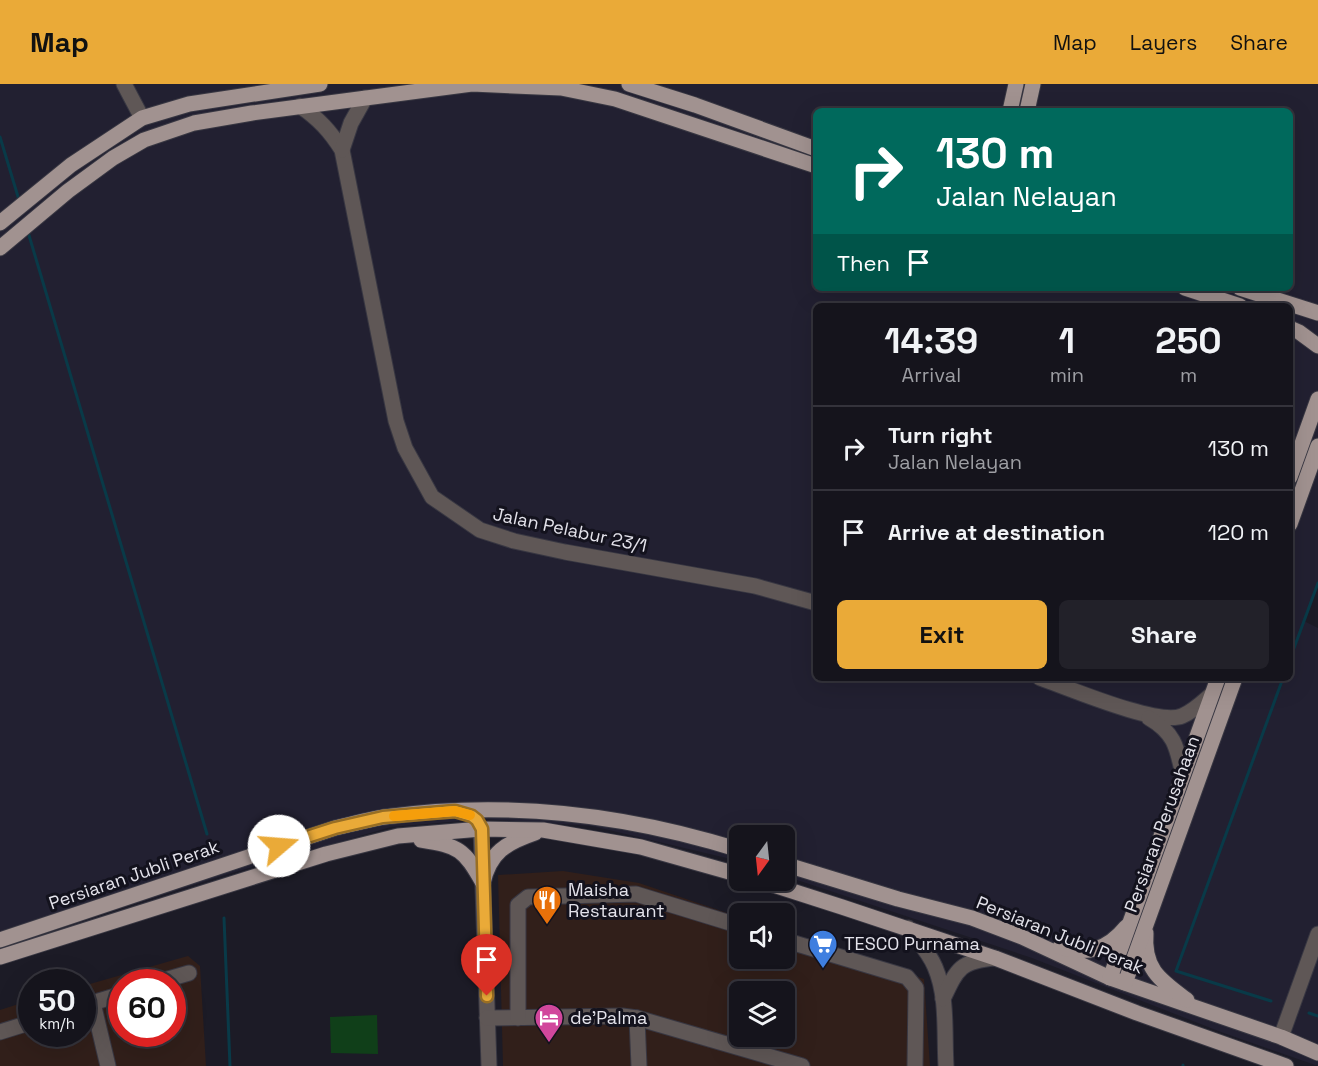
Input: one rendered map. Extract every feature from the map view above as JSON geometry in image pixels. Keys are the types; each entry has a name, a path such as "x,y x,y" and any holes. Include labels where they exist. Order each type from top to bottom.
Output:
{"main road":[{"path":"2,221 71,165 142,118 189,104 320,84"},
{"path":"4,245 113,158 144,140 194,123 300,106 472,84 561,88 615,99 813,165"},
{"path":"629,84 695,105 813,148"},
{"path":"1011,108 1016,84"},
{"path":"1029,108 1033,84"},
{"path":"1194,291 1229,303"},
{"path":"1250,291 1290,303"},
{"path":"1293,304 1316,311"},
{"path":"1293,323 1318,332"},
{"path":"1293,329 1318,346"},
{"path":"1293,469 1318,399"},
{"path":"1293,516 1318,446"},
{"name":"Persiaran Perusahaan","path":"1117,984 1131,920 1217,681"},
{"name":"Persiaran Perusahaan","path":"1117,984 1147,921 1234,681"},
{"path":"455,811 472,816 482,829"},
{"name":"Persiaran Jubli Perak","path":"0,940 335,828 383,817 455,811 566,812 642,826 729,847"},
{"name":"Persiaran Jubli Perak","path":"0,957 326,854 398,836 482,829 543,830 641,847 729,872"},
{"path":"483,883 486,868 502,849 517,839 543,830"},
{"path":"398,836 440,843 458,849 470,860 483,883"},
{"name":"Persiaran Jubli Perak","path":"795,867 898,899 972,918 1022,937 1117,984 1281,1037 1318,1053"},
{"path":"793,891 995,958 1137,1013 1288,1066"},
{"path":"1022,937 1085,952 1118,937 1131,920"},
{"path":"1147,921 1145,945 1148,960 1155,974 1202,1010"},
{"path":"1089,995 1117,984 1120,999 1137,1013"},
{"path":"1254,1054 1268,1049 1281,1037"},
{"path":"1281,1037 1288,1066"}],"street":[{"path":"124,84 142,118"},
{"path":"342,150 351,123 364,98"},
{"name":"Jalan Pelabur 23/1","path":"300,106 327,127 342,150 396,421 405,448 432,497 480,530 514,541 755,586 813,602"},
{"path":"1049,681 1142,713 1167,718 1181,717 1196,709 1212,694"},
{"path":"1142,713 1161,724 1170,734 1177,748 1183,775"},
{"path":"482,829 489,1066"},
{"path":"518,1018 519,905 528,897 636,894 729,923"},
{"path":"909,928 928,953 936,969 943,999 946,1066"},
{"path":"1281,1037 1318,934"},
{"path":"795,943 907,977 912,982 916,988 915,1066"},
{"path":"943,999 958,970 974,960 995,958"},
{"path":"488,1018 622,1016 637,1018 802,1066"},
{"path":"637,1018 639,1066"},
{"path":"0,1032 18,1026"},
{"path":"96,1029 108,1066"}],"shaded area":[{"path":"0,84 1318,84 1318,583 1304,621 1318,628 1318,1066 1221,1032 1032,958 795,879 795,825 729,825 729,859 592,826 484,819 391,827 225,875 0,947"},
{"path":"563,871 639,883 729,914 729,969 795,969 795,935 924,979 930,1066 503,1066 498,875"},
{"path":"188,956 200,966 206,1066 0,1066 0,1010 18,1004 18,1047 96,1047 96,982 108,979 108,1047 186,1047 186,969 142,969"}],"green space":[{"path":"377,1015 378,1054 331,1053 330,1017"}],"waterway":[{"path":"0,137 19,200"},
{"path":"28,232 207,834"},
{"path":"1293,651 1318,583"},
{"path":"1271,1001 1176,971 1282,681"},
{"path":"224,918 230,1066"},
{"path":"1309,1013 1318,1016"}],"slow traffic":[{"path":"394,816 455,811 470,815"}],"place":[{"name":"Maisha Restaurant","path":"547,926"},
{"name":"TESCO Purnama","path":"823,970"},
{"name":"de'Palma","path":"549,1044"}],"route":[{"path":"279,846 335,828 383,817 455,811 472,816 482,829 487,996"}]}
